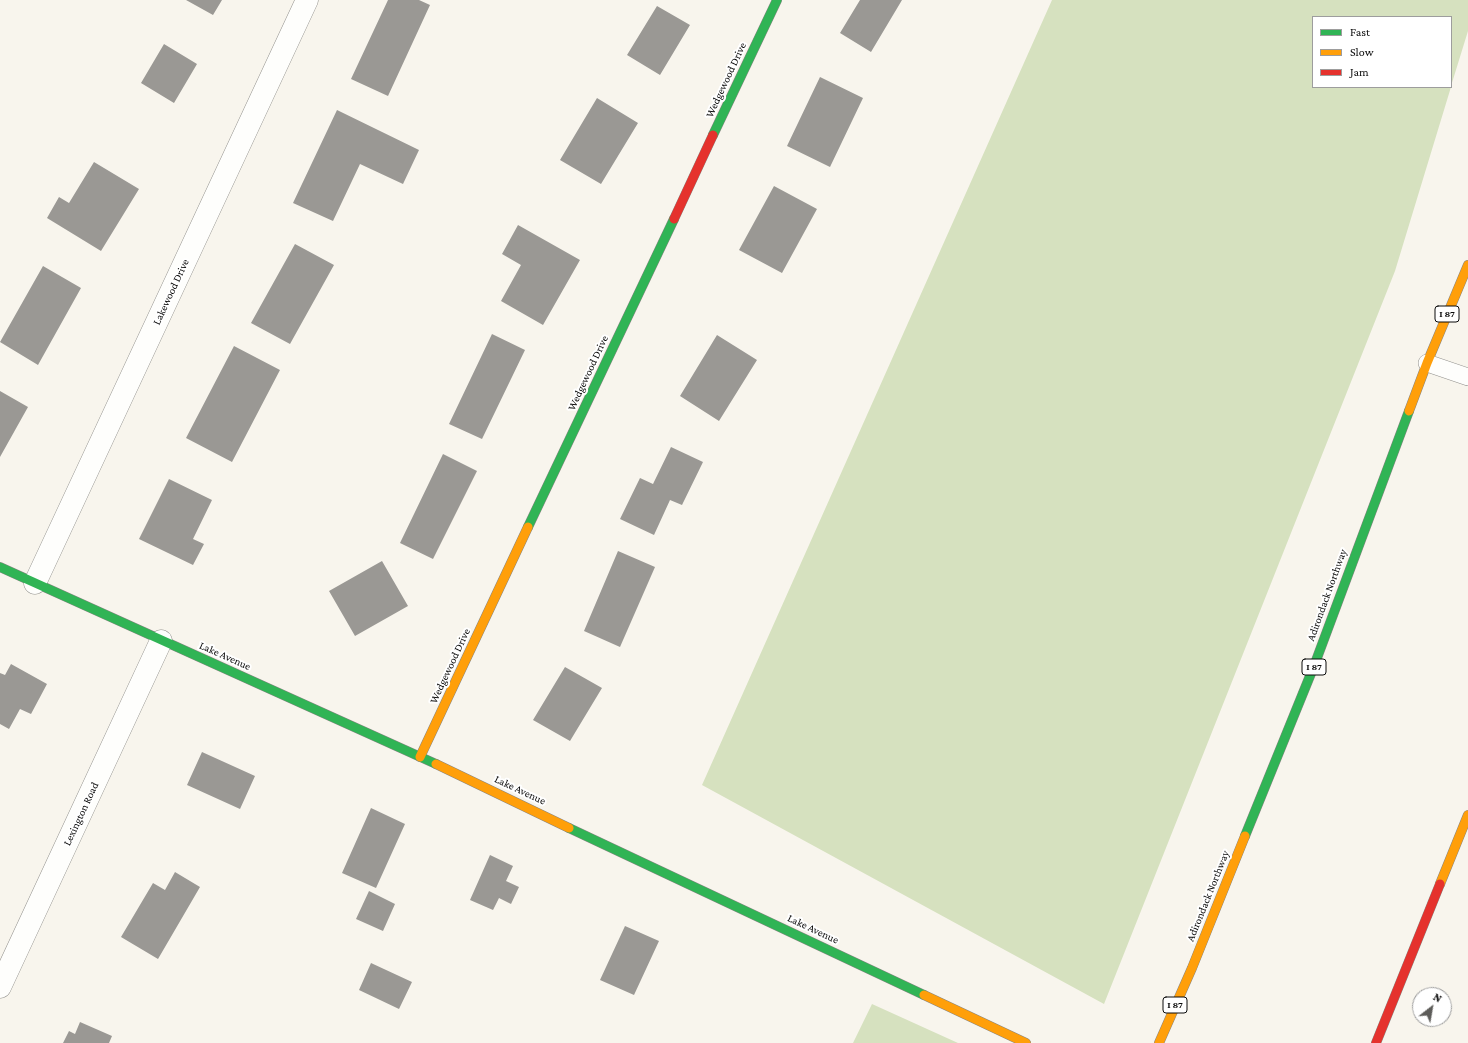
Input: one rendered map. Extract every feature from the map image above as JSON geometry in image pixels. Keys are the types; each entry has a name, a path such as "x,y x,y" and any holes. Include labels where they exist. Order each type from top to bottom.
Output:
{"main road":[{"name":"Wedgewood Drive","path":"420,756 778,0"},
{"name":"Adirondack Northway","path":"1159,1043 1192,968 1314,666 1427,363 1468,265"},
{"name":"Lake Avenue","path":"0,567 161,641 420,756 1026,1043"},
{"path":"1376,1043 1468,815"}],"street":[{"name":"Lakewood Drive","path":"34,583 307,0"},
{"name":"Lexington Road","path":"0,987 161,641"}],"lane":[{"path":"1427,363 1468,377"}],"green space":[{"path":"1052,0 1468,0 1468,31 1452,83 1452,16 1312,16 1312,88 1451,88 1395,271 1104,1004 702,785"},
{"path":"872,1004 958,1043 853,1043"}],"building":[{"path":"186,0 222,0 213,15"},
{"path":"388,0 419,0 430,5 388,96 351,79"},
{"path":"860,0 902,0 871,52 840,33"},
{"path":"657,6 690,25 660,75 627,55"},
{"path":"164,44 197,64 174,103 141,83"},
{"path":"820,77 863,98 830,167 787,146"},
{"path":"597,98 638,123 601,184 560,160"},
{"path":"337,110 419,150 403,184 360,164 333,221 293,203"},
{"path":"94,162 139,189 101,251 47,218 59,197 69,203"},
{"path":"774,186 817,209 782,273 739,250"},
{"path":"518,225 580,260 543,325 501,301 521,265 502,254"},
{"path":"295,244 334,265 290,344 251,323"},
{"path":"43,266 81,288 38,365 0,342"},
{"path":"492,334 525,350 482,439 449,424"},
{"path":"717,335 757,360 719,421 680,396"},
{"path":"234,346 280,370 232,462 186,438"},
{"path":"0,391 28,407 0,457"},
{"path":"671,447 703,462 682,505 670,500 654,535 620,519 640,478 653,484"},
{"path":"443,454 477,471 433,559 400,543"},
{"path":"169,479 212,500 193,539 204,544 193,565 139,539"},
{"path":"618,551 655,567 620,647 584,631"},
{"path":"382,561 408,606 355,636 329,591"},
{"path":"11,664 47,684 31,714 20,709 9,729 0,724 0,673 5,675"},
{"path":"565,667 602,688 570,741 533,720"},
{"path":"202,752 255,776 240,809 187,785"},
{"path":"371,808 405,824 376,888 342,873"},
{"path":"490,855 513,866 506,881 519,887 511,904 499,898 493,910 470,900"},
{"path":"175,872 200,887 158,959 121,937 153,883 165,890"},
{"path":"369,891 395,904 383,931 356,919"},
{"path":"625,926 659,941 634,995 600,980"},
{"path":"371,963 412,982 399,1009 359,990"},
{"path":"80,1022 112,1036 109,1043 63,1043 69,1031 75,1034"}],"traffic: fast":[{"path":"713,135 777,0"},
{"path":"528,527 674,219"},
{"path":"1245,836 1314,666 1409,411"},
{"path":"0,567 436,764"},
{"path":"569,828 924,995"}],"traffic: slow":[{"path":"1409,411 1427,363 1468,265"},
{"path":"420,757 528,527"},
{"path":"436,764 569,828"},
{"path":"1440,884 1468,815"},
{"path":"1159,1043 1192,968 1245,836"},
{"path":"924,995 1026,1043"}],"traffic: jam":[{"path":"674,219 713,135"},
{"path":"1376,1043 1440,884"}]}
